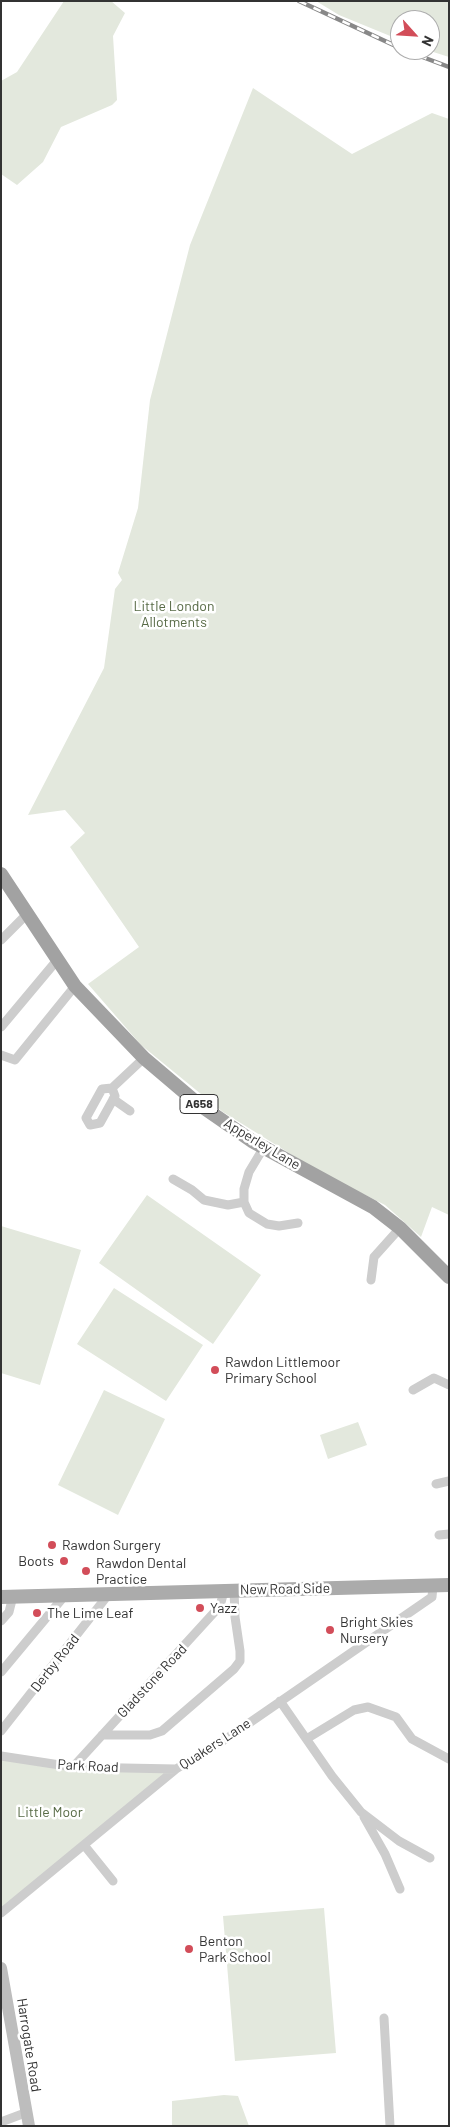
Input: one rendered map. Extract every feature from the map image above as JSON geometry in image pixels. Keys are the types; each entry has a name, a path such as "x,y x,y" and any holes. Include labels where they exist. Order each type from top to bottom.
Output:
{"highway":[{"name":"Apperley Lane","path":"1,874 75,986 144,1058 197,1103 264,1147 373,1207 400,1228 449,1277"}],"main road":[{"name":"New Road Side","path":"7,1596 108,1595 449,1585"},
{"name":"Harrogate Road","path":"1,1968 25,2113 29,2126"}],"street":[{"path":"1,940 28,913"},
{"path":"1,1028 58,959"},
{"path":"1,1055 15,1060 75,986"},
{"path":"112,1088 115,1093 113,1099 100,1123 94,1126 88,1124 86,1118 102,1089 112,1088 144,1058"},
{"path":"113,1099 130,1111"},
{"path":"264,1147 249,1172 244,1189 244,1202 249,1213 267,1224 279,1226 298,1223"},
{"path":"173,1179 192,1190 204,1200 228,1205 244,1202"},
{"path":"371,1280 374,1257 400,1228"},
{"path":"413,1390 434,1378 449,1385"},
{"path":"436,1484 449,1481"},
{"name":"Quakers Lane","path":"1,1913 176,1769 226,1739 432,1598 433,1586"},
{"path":"102,1735 150,1735 162,1731 234,1669 240,1661 229,1590"},
{"name":"Gladstone Road","path":"73,1767 220,1606 229,1590"},
{"path":"1,1672 66,1594"},
{"name":"Derby Road","path":"1,1731 108,1595"},
{"path":"1,1621 9,1612 7,1596"},
{"path":"280,1701 308,1738 332,1776 361,1812 385,1854 400,1889"},
{"path":"308,1738 354,1710 368,1707 396,1717 412,1738 449,1759"},
{"name":"Park Road","path":"1,1756 73,1767 176,1769"},
{"path":"361,1812 399,1841 430,1858"},
{"path":"84,1845 113,1881"},
{"path":"384,2018 390,2126"},
{"path":"1,2122 25,2113"}],"green space":[{"path":"64,1 111,1 125,13 113,36 117,100 112,105 61,127 43,162 17,185 1,174 1,81 17,72"},
{"path":"316,1 449,1 449,57 440,54 440,10 390,10 390,36 339,15"},
{"name":"Little London Allotments","path":"253,88 352,154 432,113 449,119 449,1215 432,1207 421,1237 385,1205 318,1171 223,1112 141,1045 88,984 139,947 70,847 85,833 65,810 28,815 104,668 115,589 122,580 118,573 138,508 150,400 190,245"},
{"path":"147,1195 261,1275 213,1344 99,1263"},
{"path":"1,1226 81,1250 40,1385 1,1373"},
{"path":"114,1288 203,1345 166,1401 77,1344"},
{"path":"104,1390 165,1419 118,1515 58,1485"},
{"path":"358,1422 367,1445 328,1459 320,1435"},
{"name":"Little Moor","path":"1,1756 73,1767 176,1769 1,1913"},
{"path":"324,1908 336,2053 235,2061 223,1916"},
{"path":"224,2095 238,2096 249,2126 172,2126 172,2101"}],"railway":[{"path":"299,1 390,43"},
{"path":"430,60 449,67"}],"place":[{"name":"Rawdon Littlemoor Primary School","path":"215,1370"},
{"name":"Rawdon Surgery","path":"52,1545"},
{"name":"Boots","path":"64,1561"},
{"name":"Rawdon Dental Practice","path":"86,1571"},
{"name":"Yazz","path":"200,1608"},
{"name":"The Lime Leaf","path":"37,1613"},
{"name":"Bright Skies Nursery","path":"330,1630"},
{"name":"Benton Park School","path":"189,1949"}]}
